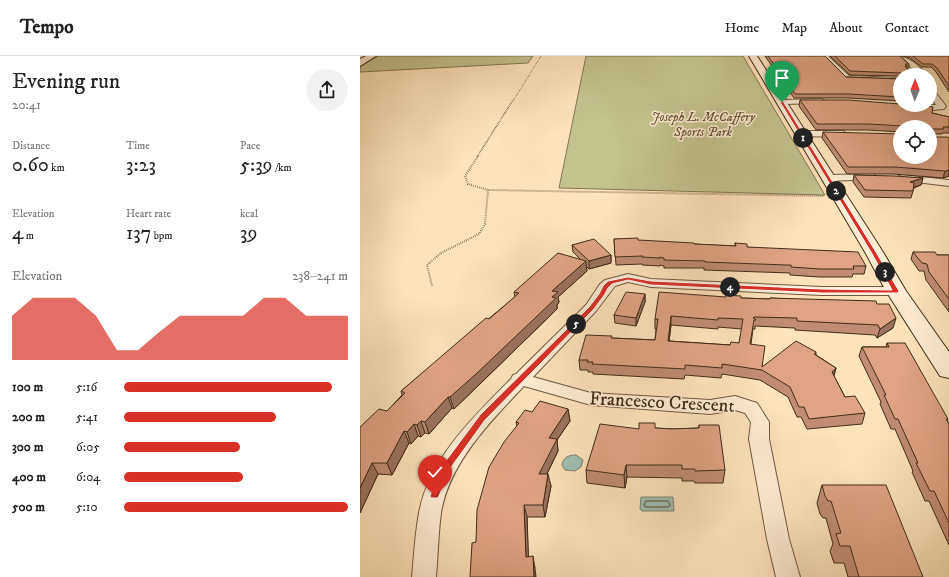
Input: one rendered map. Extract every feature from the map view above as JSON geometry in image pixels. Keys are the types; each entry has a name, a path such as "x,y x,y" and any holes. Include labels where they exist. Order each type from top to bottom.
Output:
{"street":[{"path":"360,63 372,56"},
{"path":"753,56 896,291 949,370"},
{"path":"825,56 847,78 893,80"},
{"path":"900,56 916,68"},
{"path":"782,102 828,101"},
{"path":"937,101 942,106 937,108"},
{"path":"800,134 856,134"},
{"path":"828,178 882,177"},
{"path":"893,178 949,183"},
{"path":"424,577 430,512 440,480 448,465 470,433 483,418 591,308 607,285 628,278 651,283 822,291 896,291"},
{"name":"Francesco Crescent","path":"519,380 591,399 710,407 735,403 751,408 760,422 759,439 778,539 788,577"}],"path":[{"path":"541,56 465,176 468,184 488,190 839,196"},
{"path":"432,286 427,265 441,253 479,234 485,224 488,190"}],"green space":[{"path":"378,56 533,56 528,63 360,72 360,67"},
{"name":"Joseph L. McCaffery Sports Park","path":"586,56 743,56 825,195 559,188"}],"water":[{"path":"576,455 583,460 581,467 575,471 565,470 562,465 565,458"},
{"path":"641,497 673,497 674,511 642,511 640,509"}],"building":[{"path":"768,56 825,56 846,77 893,79 893,97 849,94 795,94"},
{"path":"835,56 900,56 909,64 905,64 907,68 893,68 893,73 850,71"},
{"path":"913,56 949,56 949,86 937,68 932,64 923,64"},
{"path":"800,100 849,100 893,103 893,112 932,112 949,117 949,127 943,127 944,129 937,129 937,120 893,120 893,125 817,124"},
{"path":"823,132 893,134 893,164 937,164 937,137 948,137 949,170 945,171 895,167 848,167"},
{"path":"854,175 923,178 910,182 914,183 913,191 865,190"},
{"path":"638,238 638,240 694,244 736,246 735,243 747,244 747,247 858,252 866,266 853,266 854,269 820,269 791,267 791,265 664,260 664,258 660,257 642,257 643,256 615,257 614,239"},
{"path":"594,239 611,255 589,261 572,245"},
{"path":"913,252 935,252 937,255 949,255 949,299 929,272 927,264 922,263"},
{"path":"558,253 586,261 552,291 558,292 552,297 556,298 475,375 450,397 448,397 425,422 421,421 417,425 414,424 407,432 404,431 387,463 372,463 360,488 360,427 379,409 387,411 405,393 401,391 486,318 489,319 519,293 514,292"},
{"path":"626,292 645,294 636,318 614,315"},
{"path":"659,292 726,297 726,295 741,296 741,298 876,301 877,304 889,304 896,318 880,329 878,325 797,321 797,318 753,318 756,320 754,320 750,344 765,346 762,367 796,341 816,352 814,354 836,368 832,372 845,397 855,396 865,413 809,419 804,407 799,407 790,387 762,370 722,364 722,368 685,365 685,369 592,364 593,362 587,362 588,360 579,360 586,335 655,340 658,319 655,319","holes":["671,316 718,320 718,318 743,319 739,343 731,342 730,345 668,341"]},
{"path":"887,343 905,343 948,419 946,419 949,424 949,523 934,491 930,491 916,463 918,463 898,419 895,419 884,395 886,395 862,347 889,347"},
{"path":"540,401 568,409 549,438 557,439 539,474 548,474 543,505 524,505 526,557 533,556 534,577 470,577 472,543 476,542 477,510 489,467 504,442 519,423 516,422 525,410 532,412"},
{"path":"639,423 655,423 655,428 673,429 699,428 699,425 719,425 725,470 695,471 695,469 682,469 682,465 626,465 624,475 586,470 600,424 639,429"},
{"path":"822,485 886,485 923,577 859,577 850,546 840,546 836,534 841,533 831,501 828,501 825,496"}],"route":[{"path":"435,496 440,480 448,465 470,433 519,380 591,308 602,294 605,287 610,283 628,278 651,283 838,292 896,291 874,252 800,134 782,102"}]}
